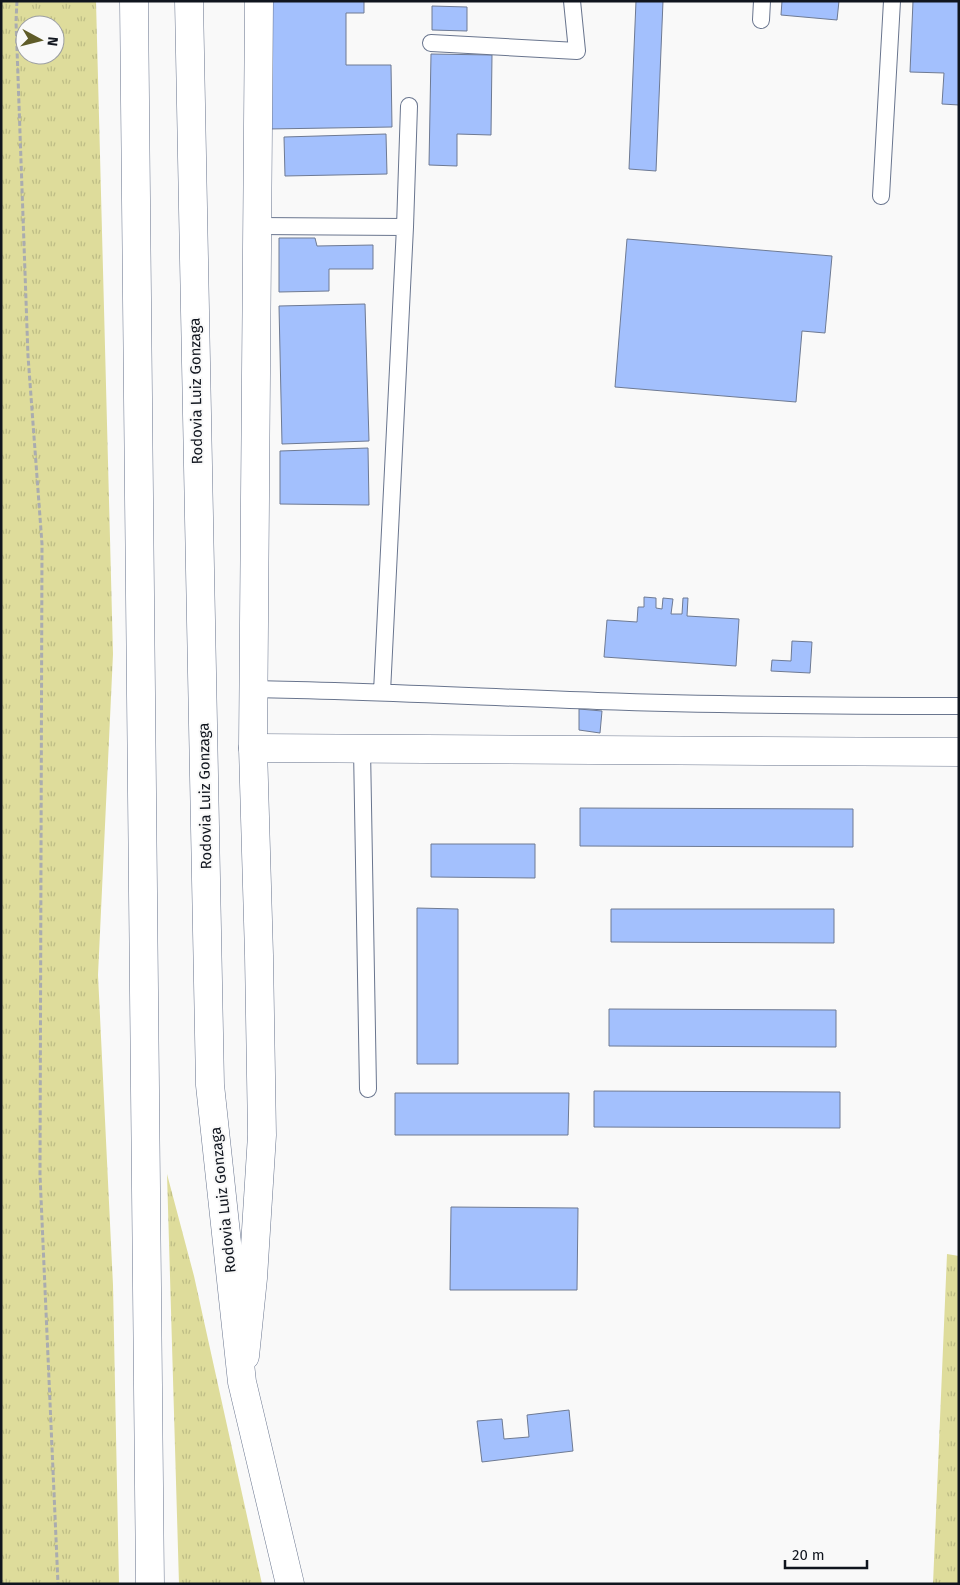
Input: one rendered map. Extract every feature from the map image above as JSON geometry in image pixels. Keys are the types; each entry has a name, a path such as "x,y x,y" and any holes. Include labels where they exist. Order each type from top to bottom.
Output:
{"main road":[{"path":"134,1 150,1584"},
{"name":"Rodovia Luiz Gonzaga","path":"189,1 210,1085 242,1382 290,1584"},
{"path":"242,1382 253,1278 262,1135 253,748 259,1"},
{"path":"253,748 959,752"}],"lane":[{"path":"431,43 576,51 572,1"},
{"path":"761,20 762,1"},
{"path":"881,196 892,1"},
{"path":"382,692 405,227 409,106"},
{"path":"257,226 405,227"},
{"path":"254,689 596,701 808,706 959,706"},
{"path":"362,749 368,1089"}],"path":[{"path":"17,1 28,356 42,544 40,1175 58,1584"}],"green space":[{"path":"1,1 96,1 113,654 98,975 113,1285 119,1584 1,1584"},
{"path":"167,1174 194,1276 262,1584 179,1584"},
{"path":"947,1254 959,1256 959,1584 933,1584"}],"building":[{"path":"267,1 364,1 364,13 346,13 346,65 391,65 392,127 268,129"},
{"path":"636,1 663,1 656,171 629,169"},
{"path":"782,1 839,1 837,20 781,15"},
{"path":"913,1 959,1 959,105 942,104 944,73 910,72"},
{"path":"432,6 467,7 467,31 432,30"},
{"path":"431,54 492,55 491,135 457,134 457,166 429,165"},
{"path":"386,134 387,174 285,176 284,137"},
{"path":"279,238 315,238 317,246 373,245 373,269 329,269 329,291 279,292"},
{"path":"627,239 832,256 825,333 802,331 796,402 615,387"},
{"path":"365,304 369,441 282,444 279,306"},
{"path":"368,448 369,505 280,504 280,451"},
{"path":"644,597 656,598 656,608 662,609 663,598 673,599 671,614 682,614 683,598 688,598 687,616 739,619 736,666 604,657 607,620 637,622 638,607 644,607"},
{"path":"792,641 812,642 810,673 771,671 772,660 791,661"},
{"path":"579,709 602,711 600,733 579,730"},
{"path":"580,808 853,809 853,847 580,846"},
{"path":"431,844 535,844 535,878 431,877"},
{"path":"417,908 458,909 458,1064 417,1064"},
{"path":"611,909 834,909 834,943 611,942"},
{"path":"609,1009 836,1010 836,1047 609,1046"},
{"path":"594,1091 840,1092 840,1128 594,1127"},
{"path":"395,1093 569,1093 568,1135 395,1135"},
{"path":"451,1207 578,1208 577,1290 450,1290"},
{"path":"569,1410 573,1451 482,1462 477,1421 502,1419 504,1439 529,1437 527,1415"}]}
